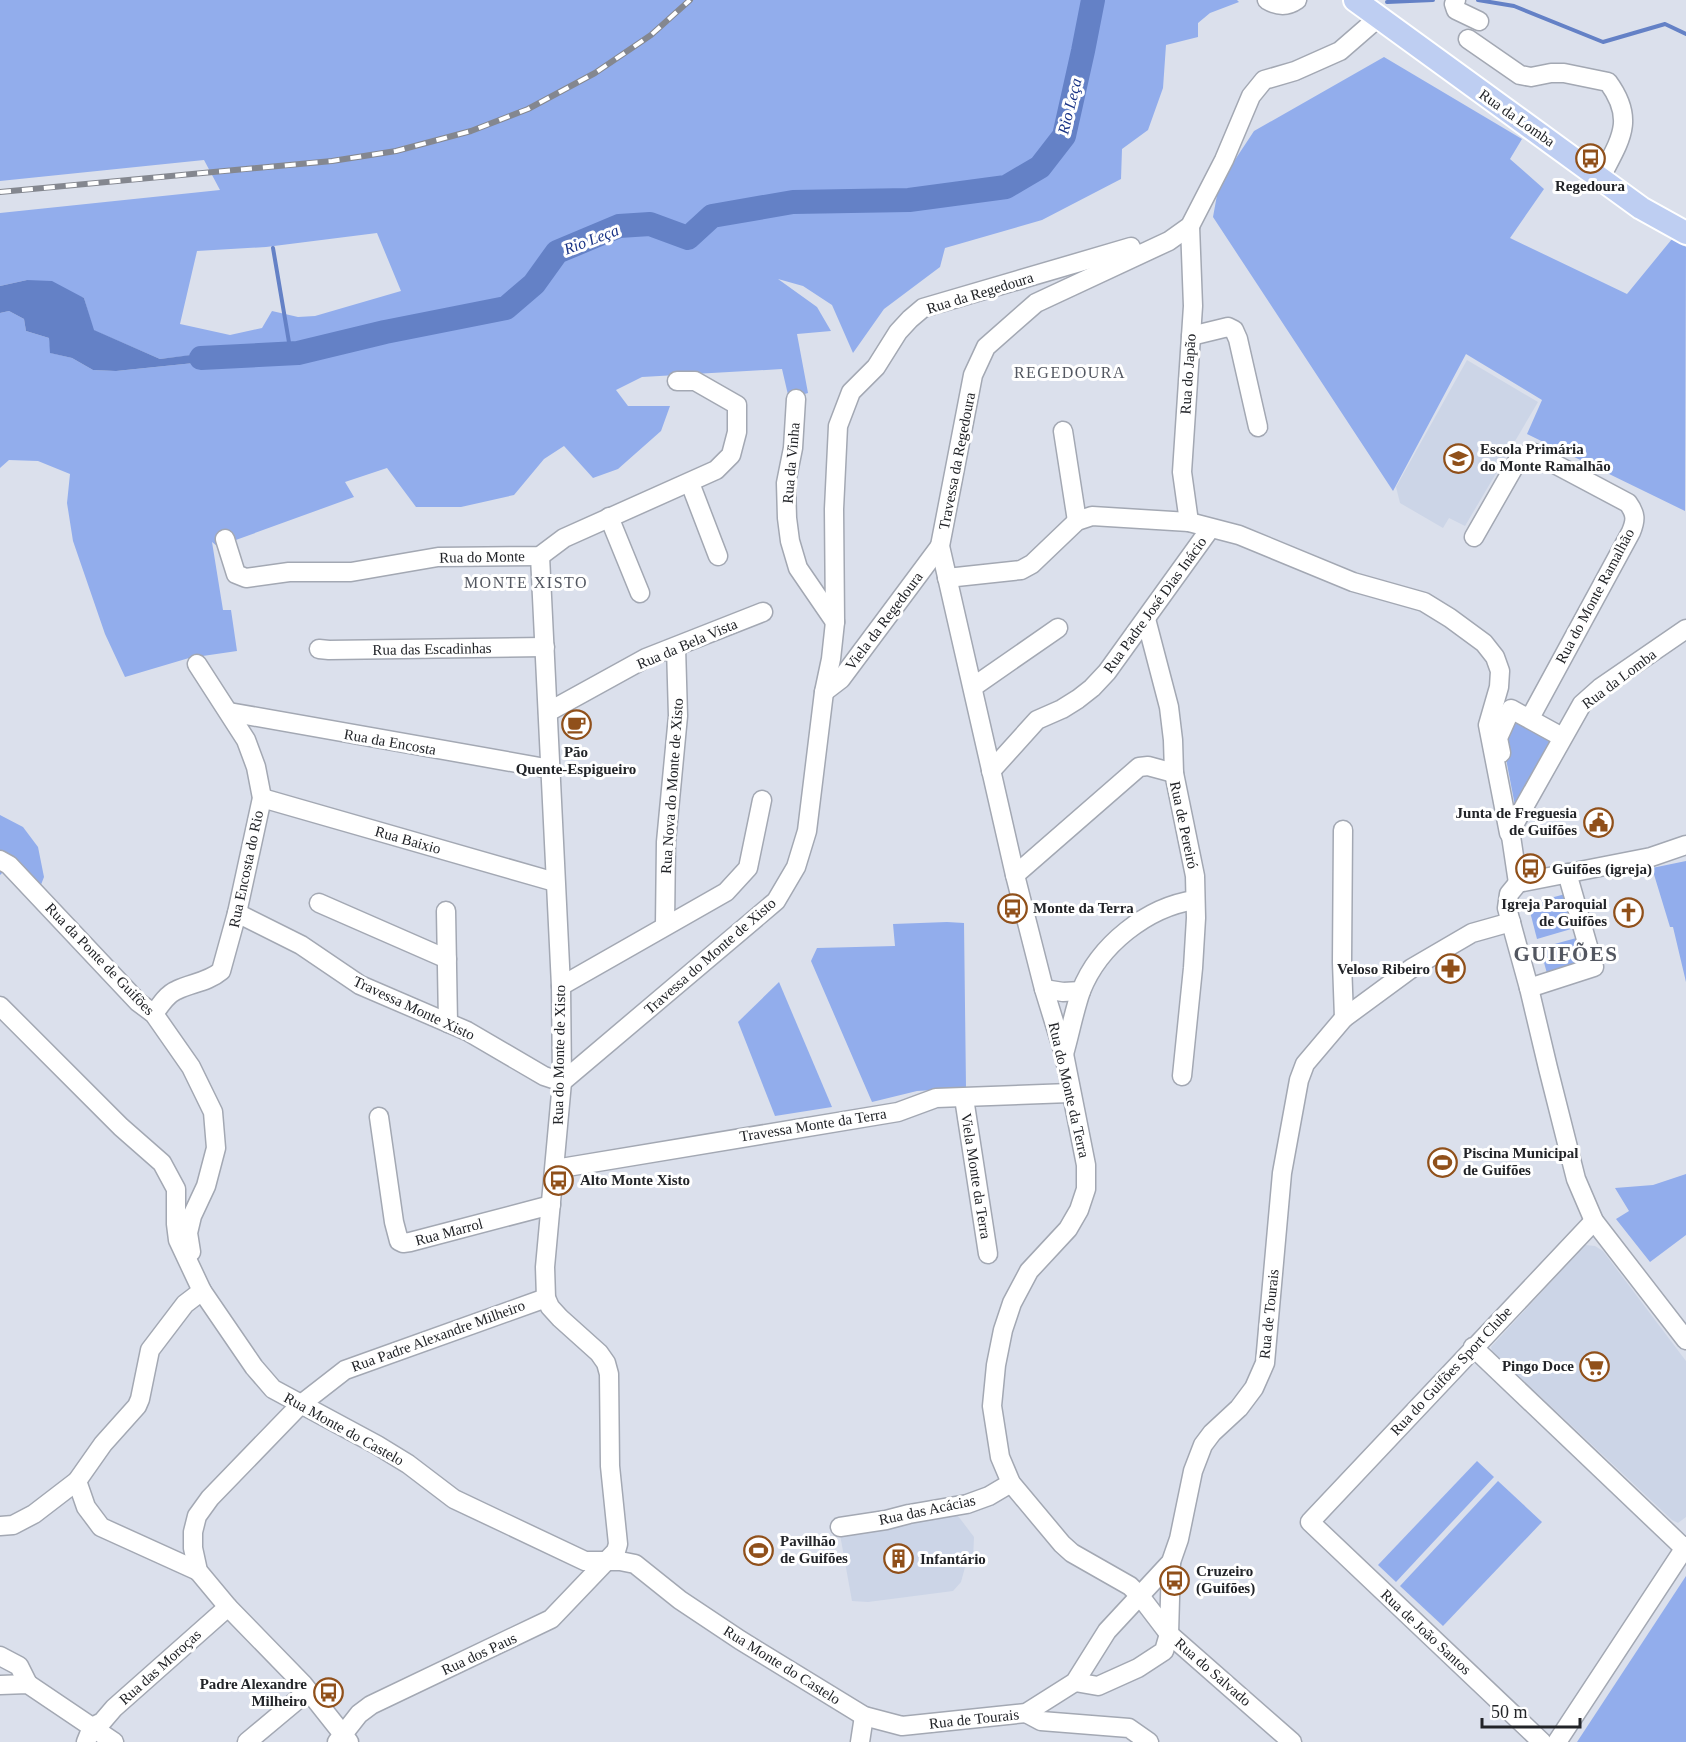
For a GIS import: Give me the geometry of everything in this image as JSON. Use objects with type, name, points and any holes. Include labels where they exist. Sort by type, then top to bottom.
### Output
[{"type":"main road","name":"Rua da Lomba","points":[[1355,0],[1641,208],[1685,232]]},
{"type":"street","points":[[1267,0],[1283,6],[1297,0]]},
{"type":"street","points":[[1455,0],[1456,10],[1479,21]]},
{"type":"street","name":"Travessa da Regedoura","points":[[947,578],[940,546],[973,375],[986,347],[1036,303],[1169,241],[1190,226],[1224,160],[1251,96],[1264,80],[1295,71],[1340,51],[1377,18]]},
{"type":"street","points":[[1468,39],[1520,75],[1531,77],[1564,73],[1608,82],[1619,99],[1624,120],[1623,131],[1601,177]]},
{"type":"street","name":"Rua do Japão","points":[[1189,522],[1182,472],[1193,306],[1190,226]]},
{"type":"street","name":"Rua da Regedoura","points":[[824,692],[835,622],[834,509],[838,426],[851,392],[876,367],[909,319],[923,308],[1157,239],[1190,226]]},
{"type":"street","points":[[1191,336],[1228,327],[1234,330],[1258,427]]},
{"type":"street","name":"Rua do Monte","points":[[225,539],[236,574],[246,578],[289,572],[351,572],[438,557],[540,556],[564,538],[609,516],[716,470],[731,455],[737,432],[737,405],[695,381],[677,381]]},
{"type":"street","name":"Rua da Vinha","points":[[796,399],[794,448],[786,483],[790,541],[798,568],[835,622]]},
{"type":"street","points":[[1063,431],[1077,520]]},
{"type":"street","name":"Rua do Monte Ramalhão","points":[[1474,537],[1518,460],[1534,453],[1628,503],[1633,510],[1635,521],[1631,532],[1530,718]]},
{"type":"street","points":[[690,483],[718,556]]},
{"type":"street","points":[[609,516],[640,593]]},
{"type":"street","points":[[947,578],[1022,570],[1032,564],[1077,520],[1092,516],[1189,522],[1224,531],[1256,541],[1353,582],[1424,602],[1484,643],[1495,657],[1500,671],[1499,687],[1488,725],[1509,833],[1513,830]]},
{"type":"street","name":"Rua Padre José Dias Inácio","points":[[991,771],[1037,720],[1062,709],[1092,688],[1107,672],[1210,529]]},
{"type":"street","name":"Viela da Regedoura","points":[[824,692],[841,679],[940,546]]},
{"type":"street","name":"Rua do Monte de Xisto","points":[[540,556],[561,986],[562,1083],[545,1267],[546,1298]]},
{"type":"street","name":"Rua do Monte da Terra","points":[[947,578],[1015,875],[1044,989],[1064,1054],[1086,1165],[1086,1189],[1079,1210],[1068,1229],[1029,1270],[1018,1289],[1004,1329],[994,1376],[992,1406],[996,1442],[1011,1483],[1051,1532],[1072,1553],[1130,1586],[1140,1596]]},
{"type":"street","name":"Rua da Bela Vista","points":[[548,712],[646,658],[763,612]]},
{"type":"street","points":[[1146,620],[1169,707],[1174,773]]},
{"type":"street","points":[[973,687],[1058,628]]},
{"type":"street","name":"Rua da Lomba","points":[[1513,830],[1576,711],[1588,698],[1686,630]]},
{"type":"street","name":"Rua das Escadinhas","points":[[319,649],[545,647]]},
{"type":"street","name":"Rua Nova do Monte de Xisto","points":[[665,925],[666,842],[678,716],[676,647]]},
{"type":"street","name":"Rua Encosta do Rio","points":[[154,1014],[175,990],[214,976],[220,971],[237,912],[262,798],[256,767],[246,740],[197,664]]},
{"type":"street","name":"Travessa do Monte de Xisto","points":[[562,1083],[776,901],[796,867],[807,831],[824,692]]},
{"type":"street","points":[[1518,883],[1513,830],[1498,738],[1511,709],[1562,737]]},
{"type":"street","name":"Rua da Encosta","points":[[229,712],[551,769]]},
{"type":"street","name":"Rua de Pereiró","points":[[1015,875],[1139,766],[1174,773],[1195,876],[1193,968],[1182,1076]]},
{"type":"street","name":"Rua Baixio","points":[[262,798],[555,882]]},
{"type":"street","points":[[561,986],[726,892],[748,868],[762,800]]},
{"type":"street","points":[[1343,830],[1344,1018]]},
{"type":"street","points":[[1686,845],[1651,857],[1518,883],[1513,887],[1508,901],[1511,922],[1530,988],[1576,1179],[1594,1221],[1686,1340]]},
{"type":"street","name":"Rua da Ponte de Guifões","points":[[0,860],[9,865],[138,1002],[154,1014],[191,1067],[213,1112],[216,1148],[206,1186],[192,1216],[188,1233],[193,1272]]},
{"type":"street","points":[[1530,988],[1594,967],[1567,873]]},
{"type":"street","points":[[1064,1054],[1081,991],[1103,957],[1134,926],[1156,911],[1195,900]]},
{"type":"street","points":[[319,903],[447,959]]},
{"type":"street","points":[[446,911],[448,1023]]},
{"type":"street","name":"Travessa Monte Xisto","points":[[237,912],[301,945],[360,985],[467,1031],[544,1076],[562,1083]]},
{"type":"street","name":"Rua de Tourais","points":[[864,1716],[902,1726],[1026,1713],[1075,1682],[1107,1631],[1172,1562],[1182,1527],[1191,1479],[1203,1445],[1254,1388],[1265,1363],[1280,1194],[1299,1080],[1305,1064],[1344,1018],[1403,974],[1472,933],[1511,922]]},
{"type":"street","points":[[1044,989],[1063,992],[1081,991]]},
{"type":"street","name":"Rua Monte do Castelo","points":[[0,1006],[121,1126],[162,1163],[176,1190],[178,1240],[202,1291],[254,1367],[273,1389],[377,1445],[408,1464],[454,1499],[585,1561],[620,1561],[635,1564],[690,1607],[864,1716]]},
{"type":"street","name":"Travessa Monte da Terra","points":[[555,1169],[898,1112],[936,1098],[1070,1093]]},
{"type":"street","name":"Viela Monte da Terra","points":[[964,1098],[988,1254]]},
{"type":"street","name":"Rua Marrol","points":[[379,1117],[394,1222],[399,1241],[410,1242],[551,1205]]},
{"type":"street","name":"Rua do Guifões Sport Clube","points":[[1310,1522],[1594,1221]]},
{"type":"street","points":[[0,1526],[12,1525],[34,1514],[77,1481],[103,1444],[141,1399],[150,1350],[185,1304],[202,1291]]},
{"type":"street","points":[[546,1298],[550,1307],[560,1318],[599,1353],[606,1363],[609,1374],[610,1466],[618,1544],[616,1551],[606,1561]]},
{"type":"street","name":"Rua Padre Alexandre Milheiro","points":[[198,1571],[193,1548],[193,1532],[197,1516],[210,1498],[300,1405],[345,1370],[546,1298]]},
{"type":"street","points":[[1473,1347],[1685,1547],[1557,1742]]},
{"type":"street","points":[[77,1481],[86,1507],[101,1527],[198,1571],[228,1607],[308,1691],[343,1739]]},
{"type":"street","name":"Rua das Acácias","points":[[840,1527],[967,1504],[989,1496],[1011,1483]]},
{"type":"street","name":"Rua de João Santos","points":[[1310,1522],[1542,1742]]},
{"type":"street","name":"Rua dos Paus","points":[[343,1739],[359,1714],[371,1705],[551,1619],[606,1561]]},
{"type":"street","points":[[1075,1682],[1098,1686],[1138,1668],[1164,1651],[1169,1634],[1172,1562]]},
{"type":"street","name":"Rua do Salvado","points":[[1140,1596],[1169,1634],[1292,1742]]},
{"type":"street","name":"Rua das Moroças","points":[[89,1735],[114,1708],[228,1607]]},
{"type":"street","points":[[0,1656],[19,1666],[28,1684],[89,1735],[114,1742]]},
{"type":"street","points":[[0,1685],[28,1684]]},
{"type":"street","points":[[247,1742],[308,1691]]},
{"type":"street","points":[[1026,1713],[1041,1721],[1129,1728],[1149,1742]]},
{"type":"street","points":[[860,1742],[864,1716]]},
{"type":"shaded area","points":[[0,0],[1237,0],[1239,2],[1210,13],[1198,23],[1198,37],[1166,45],[1163,88],[1148,130],[1122,149],[1121,179],[1042,220],[945,248],[940,267],[884,309],[853,353],[832,305],[803,286],[778,279],[817,307],[831,331],[797,334],[808,393],[789,399],[782,369],[642,377],[616,390],[628,406],[670,406],[661,431],[618,469],[593,478],[564,446],[544,459],[514,495],[461,507],[416,507],[387,468],[345,482],[354,497],[233,541],[222,550],[212,542],[223,610],[231,610],[237,651],[189,658],[125,677],[105,634],[73,541],[67,503],[70,474],[38,461],[9,460],[0,468],[0,313],[9,311],[24,319],[26,331],[49,338],[51,353],[72,358],[93,370],[116,371],[233,359],[236,350],[160,359],[93,330],[84,298],[27,280],[0,286],[0,213],[220,190],[204,160],[0,181]],"holes":[[[377,233],[401,291],[315,316],[298,317],[272,311],[262,328],[230,335],[180,324],[197,251],[266,247]]]},
{"type":"shaded area","points":[[1384,57],[1522,139],[1510,159],[1544,189],[1510,238],[1627,294],[1672,239],[1686,247],[1685,511],[1527,434],[1542,400],[1466,354],[1393,491],[1213,217],[1219,184],[1254,131]]},
{"type":"shaded area","points":[[27,280],[52,281],[84,298],[94,330],[160,359],[237,349],[233,359],[116,371],[93,370],[72,358],[50,353],[49,338],[26,331],[24,319],[9,311],[0,313],[0,286]]},
{"type":"shaded area","name":"Escola Primária do Monte Ramalhão","points":[[1467,360],[1538,402],[1465,526],[1449,518],[1443,528],[1400,503],[1396,487]]},
{"type":"shaded area","points":[[1513,716],[1556,740],[1516,811],[1502,738]]},
{"type":"shaded area","points":[[0,815],[23,827],[38,847],[44,877],[37,895],[9,866],[0,875]]},
{"type":"shaded area","points":[[1686,861],[1686,982],[1673,927],[1670,927],[1652,868]]},
{"type":"shaded area","points":[[1569,893],[1578,927],[1537,939],[1528,904]]},
{"type":"shaded area","points":[[964,923],[966,1088],[917,1091],[872,1102],[811,961],[817,948],[895,946],[893,924]]},
{"type":"shaded area","points":[[1580,937],[1588,965],[1548,977],[1540,948]]},
{"type":"shaded area","points":[[779,982],[832,1107],[775,1116],[738,1022]]},
{"type":"shaded area","points":[[1686,1174],[1686,1235],[1650,1262],[1616,1219],[1629,1211],[1615,1188],[1653,1185]]},
{"type":"shaded area","points":[[1585,1245],[1595,1246],[1603,1251],[1686,1361],[1686,1517],[1678,1523],[1672,1520],[1492,1351],[1491,1347]]},
{"type":"shaded area","points":[[1477,1461],[1494,1477],[1396,1582],[1378,1565]]},
{"type":"shaded area","points":[[1498,1481],[1542,1522],[1443,1626],[1400,1586]]},
{"type":"shaded area","name":"Infantário","points":[[955,1512],[974,1537],[973,1560],[967,1560],[961,1582],[953,1591],[868,1602],[852,1601],[839,1529]]},
{"type":"shaded area","points":[[1686,1576],[1686,1742],[1577,1742]]},
{"type":"waterway","name":"Rio Leça","points":[[201,358],[298,353],[385,332],[506,308],[534,284],[557,252],[619,226],[650,224],[688,238],[712,216],[793,202],[909,200],[1006,187],[1040,167],[1064,136],[1093,0]]},
{"type":"waterway","points":[[1387,2],[1433,0]]},
{"type":"waterway","points":[[1478,0],[1514,6],[1603,42],[1665,24],[1686,34]]},
{"type":"waterway","points":[[273,248],[291,354]]},
{"type":"railway","points":[[0,192],[332,161],[396,151],[471,131],[528,109],[595,73],[651,35],[690,0]]},
{"type":"place","name":"Regedoura","points":[[1590,159]]},
{"type":"place","name":"Escola Primária do Monte Ramalhão","points":[[1459,458]]},
{"type":"place","name":"Pão Quente-Espigueiro","points":[[576,725]]},
{"type":"place","name":"Junta de Freguesia de Guifões","points":[[1598,822]]},
{"type":"place","name":"Guifões (igreja)","points":[[1531,869]]},
{"type":"place","name":"Monte da Terra","points":[[1012,908]]},
{"type":"place","name":"Igreja Paroquial de Guifões","points":[[1628,913]]},
{"type":"place","name":"Veloso Ribeiro","points":[[1451,969]]},
{"type":"place","name":"Piscina Municipal de Guifões","points":[[1442,1162]]},
{"type":"place","name":"Alto Monte Xisto","points":[[559,1180]]},
{"type":"place","name":"Pingo Doce","points":[[1595,1366]]},
{"type":"place","name":"Pavilhão de Guifões","points":[[759,1550]]},
{"type":"place","name":"Infantário","points":[[899,1559]]},
{"type":"place","name":"Cruzeiro (Guifões)","points":[[1175,1580]]},
{"type":"place","name":"Padre Alexandre Milheiro","points":[[328,1693]]},
{"type":"district","name":"REGEDOURA","points":[[1070,372]]},
{"type":"district","name":"MONTE XISTO","points":[[526,582]]},
{"type":"district","name":"GUIFÕES","points":[[1566,954]]}]
